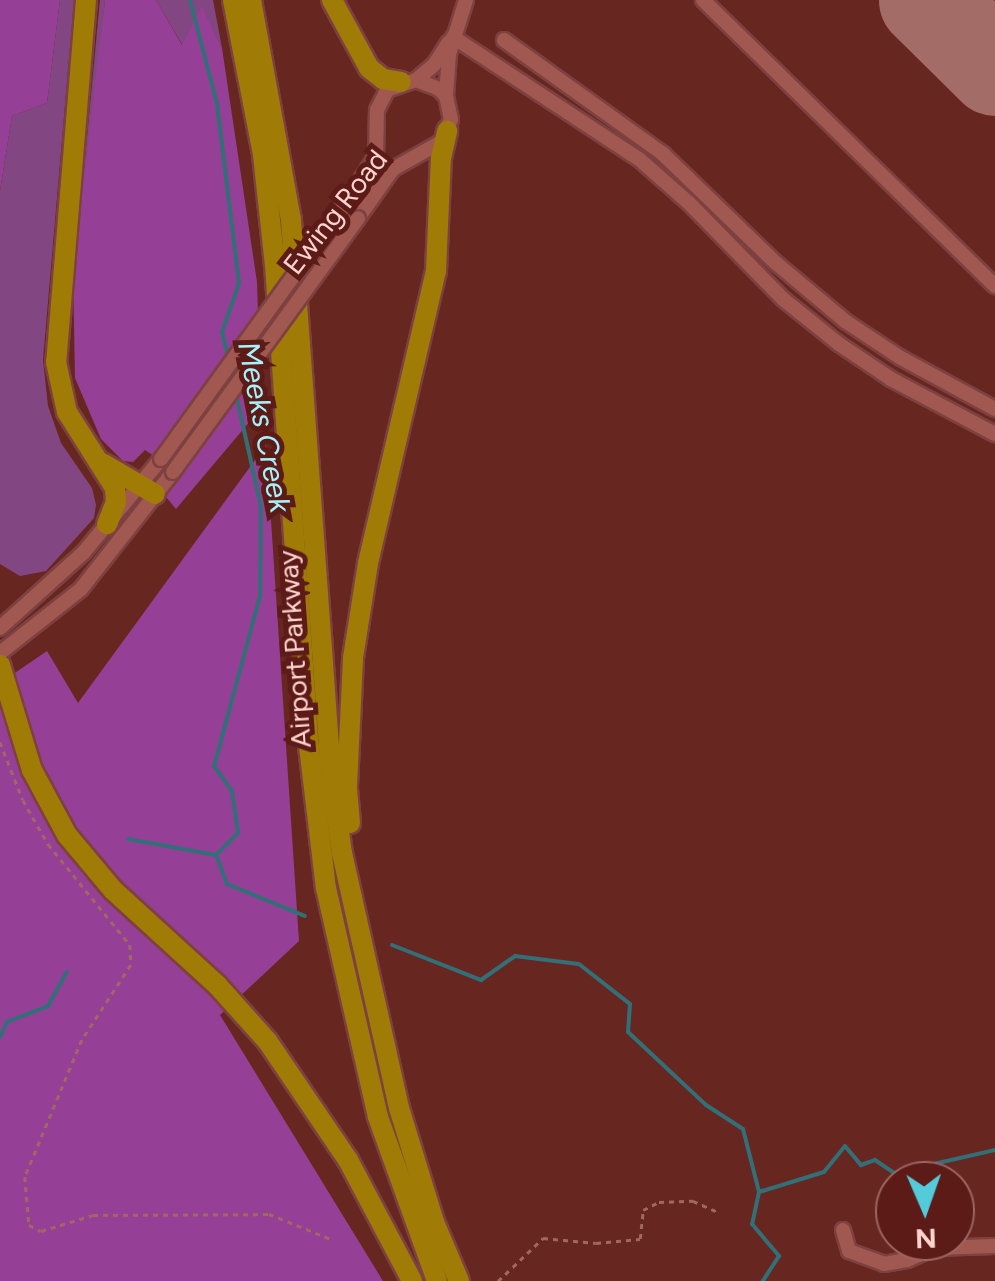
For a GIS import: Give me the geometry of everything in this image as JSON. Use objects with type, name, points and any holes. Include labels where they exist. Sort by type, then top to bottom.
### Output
[{"type":"highway","points":[[86,0],[56,362],[67,412],[84,443],[104,464],[148,489]]},
{"type":"highway","name":"Airport Parkway","points":[[233,0],[263,155],[275,266],[308,738],[326,888],[378,1117],[437,1281]]},
{"type":"highway","name":"Airport Parkway","points":[[251,0],[291,220],[331,774],[361,945],[415,1166],[459,1281]]},
{"type":"highway","points":[[332,0],[370,68],[383,79],[408,81]]},
{"type":"highway","points":[[361,945],[347,786],[353,658],[368,562],[436,271],[441,158],[447,131]]},
{"type":"highway","points":[[104,464],[116,496],[107,524]]},
{"type":"highway","points":[[0,665],[4,691],[32,770],[67,835],[113,890],[218,986],[268,1042],[348,1160],[412,1281]]},
{"type":"street","points":[[447,131],[451,119],[446,96],[453,37],[466,0]]},
{"type":"street","points":[[703,0],[995,286]]},
{"type":"street","name":"Ewing Road","points":[[0,652],[81,589],[148,489],[160,459],[343,208],[376,156],[380,98],[434,65],[453,37]]},
{"type":"street","points":[[453,37],[639,159],[783,300],[838,344],[891,379],[995,434]]},
{"type":"street","points":[[504,40],[664,154],[784,271],[835,313],[900,358],[995,409]]},
{"type":"street","points":[[408,81],[429,83],[446,96]]},
{"type":"street","name":"Ewing Road","points":[[0,628],[58,580],[107,524],[173,472],[393,168],[435,148],[447,131]]},
{"type":"street","points":[[843,1230],[849,1251],[884,1264],[934,1248],[995,1246]]},
{"type":"path","points":[[0,742],[22,800],[48,844],[130,944],[131,965],[82,1040],[25,1177],[29,1225],[41,1230],[64,1227],[93,1215],[269,1214],[331,1239]]},
{"type":"path","points":[[498,1281],[543,1238],[596,1243],[640,1239],[643,1210],[658,1202],[693,1201],[718,1212]]},
{"type":"shaded area","points":[[0,0],[60,0],[47,103],[12,116],[0,191]]},
{"type":"shaded area","points":[[60,0],[74,0],[43,360],[48,406],[61,443],[92,488],[96,505],[94,518],[46,571],[20,576],[0,564],[0,191],[12,116],[47,103]]},
{"type":"shaded area","points":[[100,0],[105,0],[77,243]]},
{"type":"shaded area","points":[[105,0],[156,0],[182,45],[202,6],[222,48],[257,282],[261,408],[176,509],[166,497],[179,473],[145,450],[133,462],[123,461],[101,439],[75,378],[73,272]]},
{"type":"shaded area","points":[[156,0],[213,0],[222,48],[202,7],[183,46]]},
{"type":"shaded area","points":[[266,445],[299,941],[220,1015],[383,1281],[0,1281],[0,683],[47,651],[78,703]]},
{"type":"waterway","name":"Meeks Creek","points":[[190,0],[217,104],[239,283],[222,332],[229,360]]},
{"type":"waterway","name":"Meeks Creek","points":[[236,394],[261,507],[260,596],[214,766],[232,791],[238,833],[216,855],[227,884],[305,916]]},
{"type":"waterway","points":[[128,839],[216,855]]},
{"type":"waterway","name":"Meeks Creek","points":[[392,945],[481,980],[515,956],[579,964],[630,1004],[628,1032],[706,1105],[743,1129],[759,1192],[752,1224],[779,1256],[763,1281]]},
{"type":"waterway","points":[[0,1037],[7,1022],[48,1006],[67,972]]},
{"type":"waterway","points":[[759,1192],[824,1172],[845,1146],[861,1165],[875,1160],[894,1173],[995,1150]]},
{"type":"runway","points":[[926,0],[995,68]]}]
